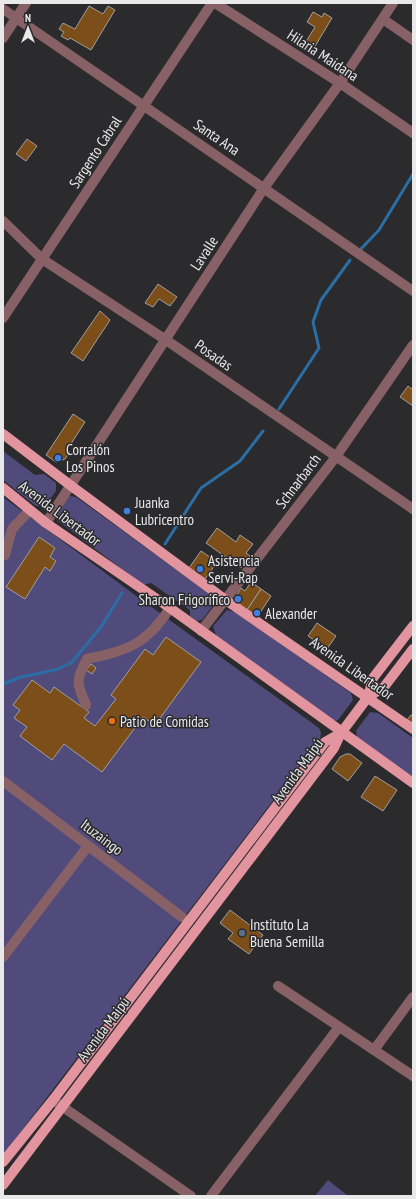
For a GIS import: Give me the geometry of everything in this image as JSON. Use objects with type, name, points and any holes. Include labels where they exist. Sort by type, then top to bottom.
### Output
[{"type":"main road","name":"Avenida Libertador","points":[[3,434],[70,486],[227,601],[413,729]]},
{"type":"main road","name":"Avenida Libertador","points":[[3,488],[46,523],[170,608],[341,733],[413,783]]},
{"type":"main road","points":[[368,697],[373,678],[413,626]]},
{"type":"main road","points":[[341,733],[368,697],[384,687],[413,649]]},
{"type":"main road","name":"Avenida Maipú","points":[[3,1162],[325,742],[341,733]]},
{"type":"main road","name":"Avenida Maipú","points":[[3,1185],[334,748],[341,733]]},
{"type":"street","points":[[3,38],[26,3]]},
{"type":"street","name":"Sargento Cabral","points":[[3,318],[212,3]]},
{"type":"street","name":"Hilaria Maidana","points":[[215,3],[340,83],[413,133]]},
{"type":"street","name":"Lavalle","points":[[46,523],[264,188],[340,83],[393,3]]},
{"type":"street","name":"Santa Ana","points":[[3,9],[413,291]]},
{"type":"street","points":[[383,19],[413,40]]},
{"type":"street","name":"Posadas","points":[[3,221],[42,259],[166,340],[335,458],[413,509]]},
{"type":"street","name":"Schnarbarch","points":[[201,631],[227,601],[335,458],[413,345]]},
{"type":"street","points":[[5,555],[12,529],[30,510]]},
{"type":"street","points":[[86,705],[77,684],[80,672],[87,659],[132,646],[148,636],[159,624],[170,608]]},
{"type":"street","name":"Ituzaingo","points":[[3,781],[182,917]]},
{"type":"street","points":[[3,957],[88,846]]},
{"type":"street","points":[[278,986],[413,1076]]},
{"type":"street","points":[[374,1050],[413,997]]},
{"type":"street","points":[[211,1196],[339,1027]]},
{"type":"street","points":[[52,1100],[191,1196]]},
{"type":"shaded area","points":[[3,451],[35,475],[44,474],[56,483],[56,491],[45,506],[36,506],[3,480]]},
{"type":"shaded area","points":[[69,496],[76,497],[214,597],[215,603],[202,620],[197,621],[190,616],[190,610],[151,583],[143,585],[57,520],[56,516]]},
{"type":"shaded area","points":[[3,497],[139,598],[319,728],[321,733],[320,739],[3,1155]]},
{"type":"shaded area","points":[[227,610],[235,612],[351,693],[353,700],[338,720],[334,721],[216,635],[213,626]]},
{"type":"shaded area","points":[[370,712],[378,713],[413,738],[413,777],[357,738],[356,731]]},
{"type":"shaded area","points":[[328,1180],[348,1196],[315,1196]]},
{"type":"building","points":[[89,6],[103,14],[108,6],[115,10],[91,50],[70,38],[68,40],[61,36],[64,32],[59,29],[63,23],[75,29]]},
{"type":"building","points":[[313,12],[322,17],[324,13],[332,18],[311,53],[302,48],[315,27],[307,22]]},
{"type":"building","points":[[27,139],[37,146],[26,161],[16,154]]},
{"type":"building","points":[[158,284],[177,297],[170,306],[159,299],[153,307],[145,303]]},
{"type":"building","points":[[100,311],[110,320],[83,361],[71,353]]},
{"type":"building","points":[[408,386],[413,390],[413,406],[400,397]]},
{"type":"building","points":[[73,414],[85,422],[67,450],[70,452],[65,459],[56,462],[46,455]]},
{"type":"building","points":[[217,528],[236,542],[240,535],[253,544],[246,553],[250,556],[241,568],[206,543]]},
{"type":"building","points":[[39,537],[55,548],[50,557],[56,561],[50,571],[45,567],[25,599],[6,587]]},
{"type":"building","points":[[201,551],[217,562],[205,579],[189,568]]},
{"type":"building","points":[[251,582],[261,589],[247,610],[236,603],[236,596],[241,588],[245,591]]},
{"type":"building","points":[[261,589],[271,596],[258,616],[247,610]]},
{"type":"building","points":[[317,623],[336,636],[327,649],[308,636]]},
{"type":"building","points":[[166,637],[201,662],[155,725],[143,717],[102,772],[64,744],[52,760],[20,736],[27,727],[14,718],[20,710],[13,705],[32,680],[50,693],[54,687],[89,712],[84,718],[95,726],[116,699],[111,695],[145,649],[153,655]]},
{"type":"building","points":[[91,664],[96,668],[92,674],[86,670]]},
{"type":"building","points":[[411,715],[413,716],[413,723],[407,720]]},
{"type":"building","points":[[350,754],[362,763],[348,781],[332,769],[340,757]]},
{"type":"building","points":[[375,776],[397,790],[383,811],[361,797]]},
{"type":"building","points":[[230,910],[263,935],[249,954],[228,939],[233,933],[220,923]]},
{"type":"waterway","points":[[360,250],[379,230],[413,174]]},
{"type":"waterway","points":[[279,409],[319,348],[313,322],[321,300],[350,260]]},
{"type":"waterway","points":[[165,544],[201,488],[240,461],[263,431]]},
{"type":"waterway","points":[[3,684],[21,677],[55,670],[71,663],[101,627],[122,593]]},
{"type":"place","name":"Corralón Los Pinos","points":[[58,458]]},
{"type":"place","name":"Juanka Lubricentro","points":[[127,511]]},
{"type":"place","name":"Asistencia Servi-Rap","points":[[200,569]]},
{"type":"place","name":"Sharon Frigorífico","points":[[238,599]]},
{"type":"place","name":"Alexander","points":[[257,613]]},
{"type":"place","name":"Patio de Comidas","points":[[112,721]]},
{"type":"place","name":"Instituto La Buena Semilla","points":[[242,933]]}]
